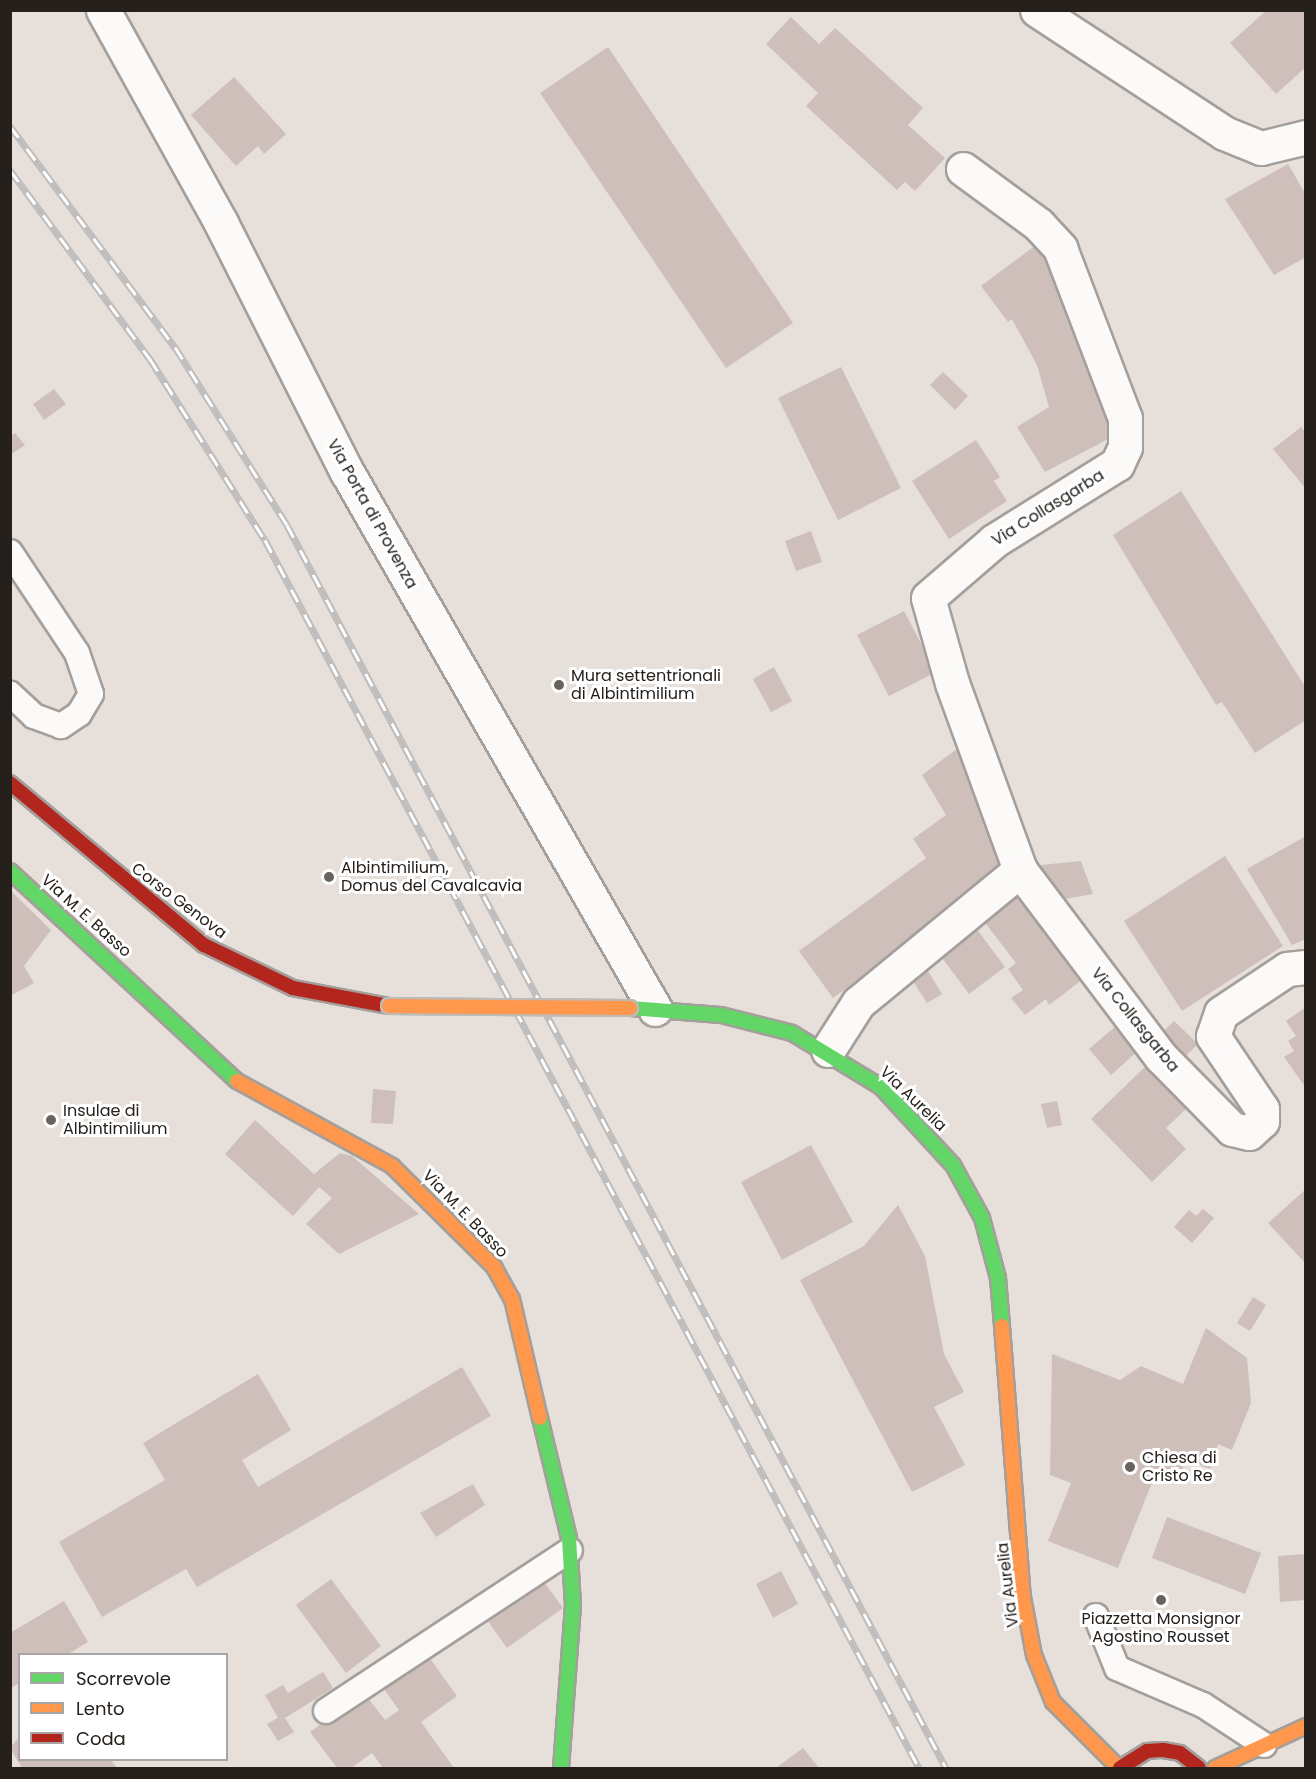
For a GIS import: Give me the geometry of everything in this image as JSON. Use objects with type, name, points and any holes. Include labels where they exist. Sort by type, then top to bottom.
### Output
[{"type":"main road","name":"Corso Genova","points":[[10,783],[204,945],[293,988],[389,1006]]},
{"type":"main road","name":"Via M. E. Basso","points":[[10,871],[246,1090],[392,1166],[494,1267],[512,1299],[524,1341],[570,1550],[573,1629],[561,1768]]},
{"type":"main road","name":"Via Aurelia","points":[[389,1006],[642,1009],[758,1021],[828,1050],[921,1125],[953,1165],[981,1218],[998,1278],[1023,1598],[1034,1655],[1053,1702],[1120,1768]]},
{"type":"main road","points":[[1215,1768],[1305,1727]]},
{"type":"main road","points":[[1256,1768],[1305,1727]]},
{"type":"main road","points":[[1120,1768],[1147,1751],[1163,1750],[1180,1753],[1199,1768]]},
{"type":"street","name":"Via Porta di Provenza","points":[[103,10],[221,223],[346,472],[642,1009]]},
{"type":"street","points":[[1037,10],[1224,133],[1261,148],[1305,137]]},
{"type":"street","name":"Via Collasgarba","points":[[963,169],[1038,224],[1060,248],[1125,418],[1125,447],[1117,464],[994,541],[928,598],[952,683],[1020,870],[1161,1057],[1237,1132],[1254,1130],[1263,1116],[1213,1036],[1221,1013],[1287,969],[1305,967]]},
{"type":"street","points":[[828,1050],[858,1003],[1020,870]]},
{"type":"lane","points":[[10,552],[77,653],[91,694],[79,714],[61,726],[34,716],[10,694]]},
{"type":"lane","points":[[326,1711],[570,1550]]},
{"type":"lane","points":[[1096,1616],[1117,1668],[1203,1705],[1264,1744]]},
{"type":"building","points":[[1267,10],[1306,10],[1306,67],[1276,94],[1230,43]]},
{"type":"building","points":[[791,17],[819,44],[835,28],[923,108],[908,125],[945,158],[915,191],[905,182],[897,190],[806,106],[818,93],[766,44]]},
{"type":"building","points":[[608,47],[793,323],[726,368],[540,93]]},
{"type":"building","points":[[234,77],[286,134],[264,154],[258,146],[236,166],[191,115]]},
{"type":"building","points":[[1288,164],[1306,195],[1306,257],[1274,275],[1225,199]]},
{"type":"building","points":[[1036,245],[1048,259],[1110,408],[1112,437],[1045,472],[1017,427],[1049,407],[1037,365],[1012,319],[1008,322],[981,286]]},
{"type":"building","points":[[841,367],[901,488],[838,520],[778,398]]},
{"type":"building","points":[[943,372],[968,396],[955,410],[930,385]]},
{"type":"building","points":[[54,389],[66,404],[44,420],[33,404]]},
{"type":"building","points":[[1301,427],[1306,433],[1306,489],[1273,449]]},
{"type":"building","points":[[15,433],[25,445],[10,455],[10,437]]},
{"type":"building","points":[[976,440],[1000,477],[994,481],[1007,501],[949,539],[912,481]]},
{"type":"building","points":[[1181,491],[1306,688],[1306,720],[1255,753],[1222,702],[1216,705],[1113,535]]},
{"type":"building","points":[[811,531],[822,562],[796,571],[785,541]]},
{"type":"building","points":[[904,611],[936,672],[889,696],[857,635]]},
{"type":"building","points":[[774,667],[792,701],[771,712],[753,679]]},
{"type":"building","points":[[958,748],[1008,870],[833,998],[799,951],[926,858],[913,839],[946,815],[922,775]]},
{"type":"building","points":[[1306,836],[1306,939],[1292,945],[1247,869]]},
{"type":"building","points":[[1225,856],[1283,946],[1182,1011],[1124,921]]},
{"type":"building","points":[[1081,861],[1093,894],[1054,901],[1041,865]]},
{"type":"building","points":[[1010,886],[1082,980],[1049,1005],[1046,999],[1025,1015],[1011,998],[1023,990],[1008,969],[1016,963],[976,911]]},
{"type":"building","points":[[10,890],[51,930],[24,966],[34,983],[10,996]]},
{"type":"building","points":[[970,920],[1005,967],[969,994],[934,947]]},
{"type":"building","points":[[926,968],[942,994],[927,1003],[911,978]]},
{"type":"building","points":[[1306,1007],[1306,1088],[1284,1057],[1294,1051],[1288,1041],[1296,1036],[1286,1021]]},
{"type":"building","points":[[1174,1021],[1198,1044],[1179,1063],[1156,1039]]},
{"type":"building","points":[[1117,1025],[1139,1050],[1111,1075],[1089,1049]]},
{"type":"building","points":[[1150,1062],[1190,1105],[1166,1128],[1186,1149],[1152,1182],[1091,1119]]},
{"type":"building","points":[[373,1089],[396,1091],[393,1124],[371,1123]]},
{"type":"building","points":[[1057,1101],[1062,1125],[1047,1128],[1041,1104]]},
{"type":"building","points":[[255,1120],[314,1174],[340,1153],[352,1156],[419,1214],[339,1254],[306,1224],[332,1198],[319,1187],[293,1216],[225,1154]]},
{"type":"building","points":[[811,1145],[853,1222],[782,1260],[741,1182]]},
{"type":"building","points":[[1306,1189],[1306,1264],[1268,1223]]},
{"type":"building","points":[[898,1205],[925,1256],[944,1354],[964,1392],[934,1407],[965,1465],[912,1492],[800,1280],[864,1246]]},
{"type":"building","points":[[1203,1209],[1214,1218],[1192,1243],[1174,1227],[1189,1210],[1196,1216]]},
{"type":"building","points":[[1253,1297],[1266,1305],[1250,1331],[1237,1323]]},
{"type":"building","name":"Chiesa di Cristo Re","points":[[1206,1328],[1247,1358],[1251,1403],[1232,1450],[1218,1444],[1210,1469],[1186,1459],[1177,1484],[1155,1475],[1118,1568],[1048,1541],[1071,1483],[1050,1475],[1052,1354],[1120,1380],[1141,1366],[1183,1384]]},
{"type":"building","points":[[462,1367],[491,1416],[197,1587],[186,1569],[102,1617],[59,1542],[165,1480],[143,1443],[258,1374],[291,1430],[242,1460],[258,1487]]},
{"type":"building","points":[[473,1484],[485,1505],[436,1537],[420,1513]]},
{"type":"building","points":[[1167,1517],[1261,1553],[1245,1594],[1152,1558]]},
{"type":"building","points":[[1306,1554],[1306,1600],[1280,1602],[1278,1556]]},
{"type":"building","points":[[781,1571],[798,1604],[773,1618],[756,1584]]},
{"type":"building","points":[[541,1578],[563,1608],[507,1648],[485,1617]]},
{"type":"building","points":[[331,1579],[381,1646],[346,1673],[296,1605]]},
{"type":"building","points":[[64,1601],[88,1642],[70,1653],[18,1653],[18,1684],[10,1688],[10,1633]]},
{"type":"building","points":[[426,1653],[457,1696],[421,1722],[454,1768],[383,1768],[372,1753],[351,1768],[337,1768],[310,1732],[364,1693],[385,1720],[399,1710],[381,1685]]},
{"type":"building","points":[[323,1672],[333,1688],[285,1718],[294,1732],[278,1741],[267,1724],[278,1718],[265,1695],[283,1685],[288,1693]]},
{"type":"building","points":[[18,1738],[18,1761],[112,1761],[117,1768],[22,1768],[10,1748]]},
{"type":"building","points":[[803,1748],[819,1768],[776,1768]]},
{"type":"railway","points":[[10,126],[175,347],[287,525],[946,1768]]},
{"type":"railway","points":[[10,170],[150,359],[265,540],[919,1768]]},
{"type":"traffic: fast","points":[[10,871],[237,1081]]},
{"type":"traffic: fast","points":[[630,1008],[721,1015],[792,1033],[881,1087],[953,1165],[982,1218],[998,1278],[1002,1326]]},
{"type":"traffic: fast","points":[[540,1418],[569,1538],[573,1605],[561,1768]]},
{"type":"traffic: slow","points":[[389,1006],[630,1008]]},
{"type":"traffic: slow","points":[[237,1081],[392,1166],[494,1267],[512,1299],[540,1418]]},
{"type":"traffic: slow","points":[[1002,1326],[1023,1597],[1034,1655],[1053,1702],[1119,1768]]},
{"type":"traffic: slow","points":[[1215,1768],[1306,1726]]},
{"type":"traffic: jam","points":[[10,783],[204,945],[293,988],[389,1006]]},
{"type":"traffic: jam","points":[[1120,1768],[1147,1751],[1163,1750],[1180,1753],[1199,1768]]},
{"type":"place","name":"Mura settentrionali di Albintimilium","points":[[559,685]]},
{"type":"place","name":"Albintimilium, Domus del Cavalcavia","points":[[329,877]]},
{"type":"place","name":"Insulae di Albintimilium","points":[[51,1120]]},
{"type":"place","name":"Chiesa di Cristo Re","points":[[1130,1467]]},
{"type":"place","name":"Piazzetta Monsignor Agostino Rousset","points":[[1161,1600]]}]
